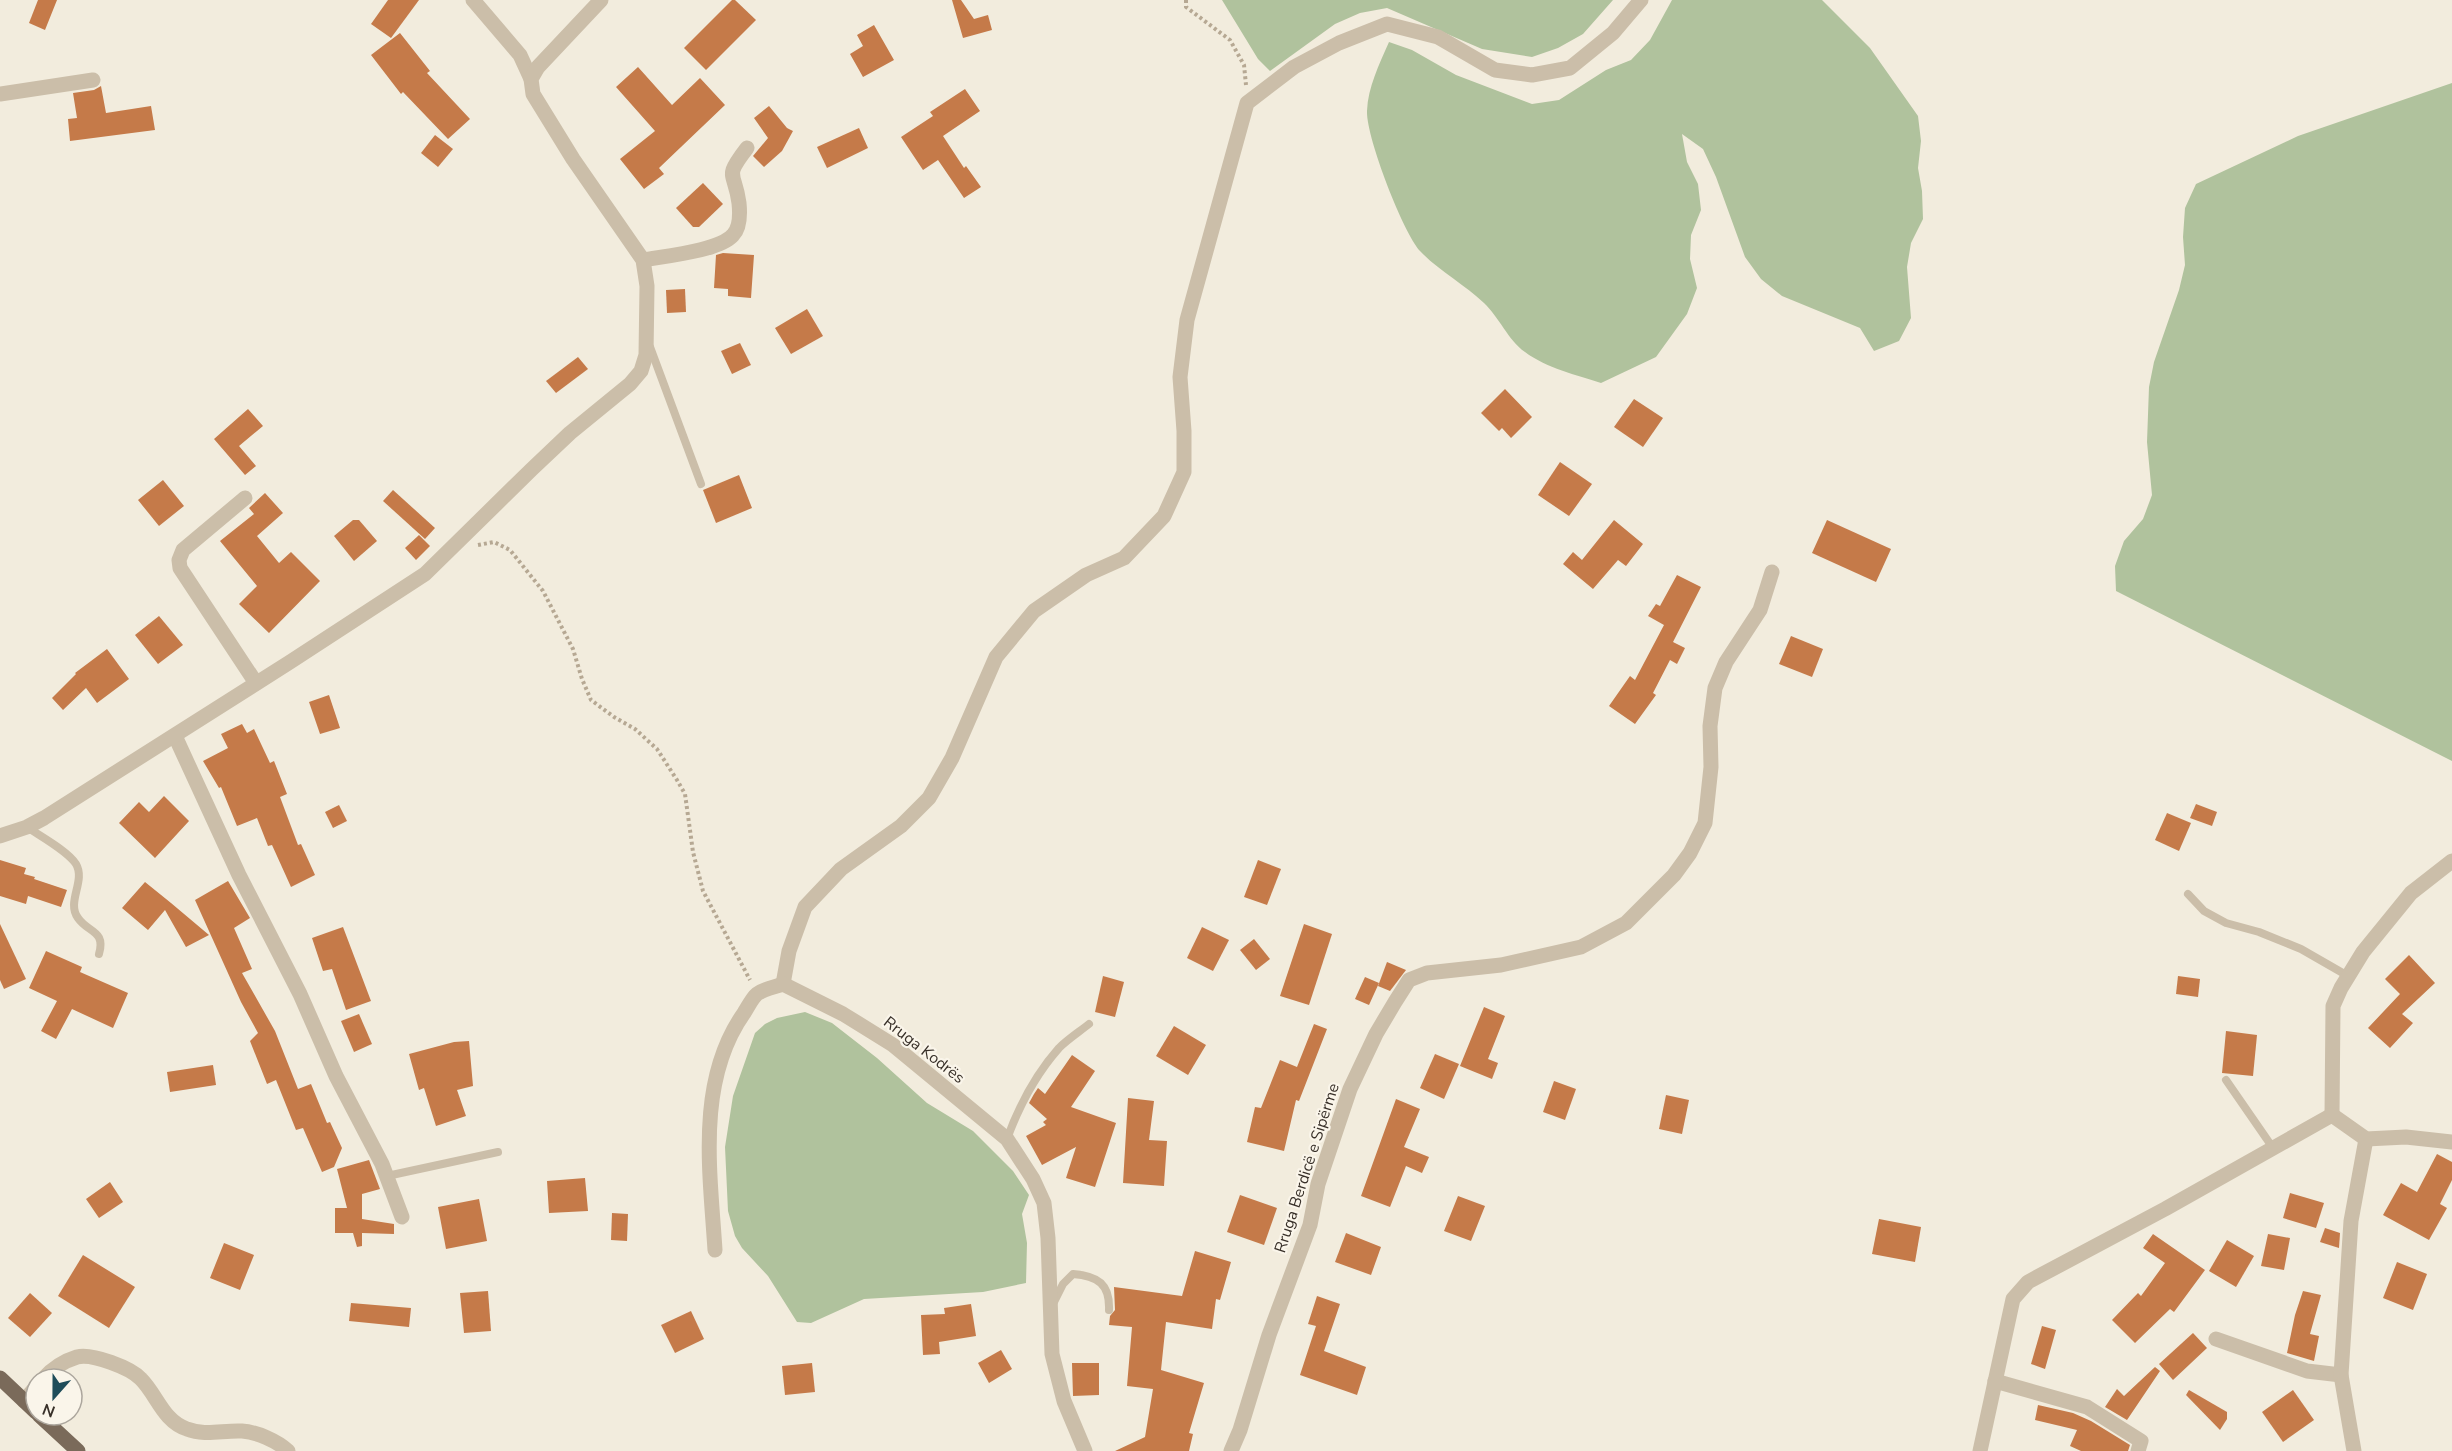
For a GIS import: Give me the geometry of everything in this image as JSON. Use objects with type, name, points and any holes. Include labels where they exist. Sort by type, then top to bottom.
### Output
[{"type":"main road","points":[[0,1378],[24,1401]]},
{"type":"main road","points":[[52,1427],[78,1451]]},
{"type":"street","points":[[0,836],[27,827],[175,736],[424,574],[570,433],[630,384],[641,371],[646,337],[647,286],[643,260],[573,159],[533,94],[531,79],[520,55],[473,0]]},
{"type":"street","points":[[531,79],[552,51],[601,0]]},
{"type":"street","points":[[715,1250],[710,1134],[715,1074],[735,1026],[757,994],[783,984],[789,951],[805,907],[840,869],[901,826],[929,798],[952,758],[996,657],[1034,611],[1086,575],[1124,558],[1164,516],[1184,472],[1184,431],[1179,376],[1187,320],[1247,103],[1294,67],[1339,43],[1387,24],[1438,37],[1495,70],[1532,75],[1570,68],[1613,33],[1641,0]]},
{"type":"street","points":[[0,94],[93,80]]},
{"type":"street","points":[[643,260],[715,245],[733,235],[738,225],[739,203],[731,176],[736,162],[747,148]]},
{"type":"street","points":[[245,498],[183,550],[179,560],[180,568],[256,683]]},
{"type":"street","name":"Rruga Berdicë e Sipërme","points":[[1231,1451],[1240,1430],[1269,1335],[1310,1226],[1318,1184],[1350,1089],[1376,1034],[1395,1002],[1409,980],[1427,973],[1501,965],[1581,947],[1626,923],[1674,875],[1690,853],[1705,822],[1711,767],[1710,726],[1715,688],[1726,662],[1760,610],[1772,572]]},
{"type":"street","points":[[175,736],[239,875],[300,994],[336,1076],[387,1176],[402,1217]]},
{"type":"street","points":[[2332,1116],[2333,1006],[2348,976],[2364,952],[2411,893],[2452,861]]},
{"type":"street","name":"Rruga Kodrës","points":[[783,984],[843,1014],[893,1045],[1007,1139],[1033,1179],[1044,1203],[1052,1354],[1064,1401],[1085,1451]]},
{"type":"street","points":[[2332,1116],[2366,1139],[2406,1137],[2452,1142]]},
{"type":"street","points":[[1980,1451],[2013,1299],[2028,1282],[2332,1116]]},
{"type":"street","points":[[2354,1451],[2341,1374],[2351,1221],[2366,1139]]},
{"type":"street","points":[[2216,1339],[2307,1371],[2341,1374]]},
{"type":"street","points":[[55,1367],[79,1356],[114,1363],[139,1376],[171,1421],[185,1429],[203,1433],[244,1431],[281,1445],[288,1451]]},
{"type":"street","points":[[1995,1381],[2086,1407],[2141,1441],[2138,1451]]},
{"type":"lane","points":[[646,337],[701,484]]},
{"type":"lane","points":[[27,827],[69,856],[77,865],[79,876],[74,909],[78,919],[99,936],[102,945],[99,954]]},
{"type":"lane","points":[[2187,894],[2204,911],[2226,923],[2259,932],[2301,949],[2348,976]]},
{"type":"lane","points":[[1007,1139],[1017,1112],[1035,1081],[1060,1047],[1089,1024]]},
{"type":"lane","points":[[2226,1080],[2273,1148]]},
{"type":"lane","points":[[387,1176],[498,1152]]},
{"type":"lane","points":[[1050,1310],[1063,1284],[1073,1274],[1088,1276],[1103,1284],[1110,1296],[1109,1310]]},
{"type":"path","points":[[1186,0],[1186,7],[1230,40],[1244,65],[1247,103]]},
{"type":"path","points":[[472,549],[494,542],[510,550],[543,591],[573,649],[591,700],[642,735],[657,749],[677,780],[685,794],[693,852],[703,891],[757,994]]},
{"type":"green space","points":[[1222,0],[1613,0],[1583,34],[1558,48],[1532,57],[1482,49],[1387,8],[1360,13],[1335,24],[1270,71],[1258,59]]},
{"type":"green space","points":[[1672,0],[1822,0],[1870,48],[1918,116],[1921,141],[1918,168],[1923,219],[1911,243],[1907,267],[1911,318],[1899,341],[1874,351],[1860,328],[1782,296],[1761,279],[1745,257],[1716,177],[1703,149],[1682,134],[1687,162],[1698,184],[1701,210],[1691,235],[1690,259],[1697,288],[1687,314],[1656,357],[1601,383],[1552,367],[1525,352],[1484,303],[1427,258],[1413,241],[1395,205],[1368,124],[1369,93],[1389,42],[1412,50],[1456,75],[1532,104],[1559,100],[1606,70],[1631,60],[1650,40]]},
{"type":"green space","points":[[2452,83],[2452,761],[2116,591],[2115,566],[2124,541],[2143,519],[2152,495],[2147,442],[2149,387],[2154,362],[2179,290],[2185,265],[2183,237],[2185,208],[2196,184],[2298,136]]},
{"type":"green space","points":[[805,1012],[832,1023],[877,1058],[927,1103],[973,1131],[1013,1171],[1029,1195],[1022,1214],[1027,1243],[1026,1283],[983,1292],[864,1299],[811,1323],[797,1322],[768,1276],[742,1248],[735,1236],[728,1211],[725,1147],[733,1096],[755,1033],[765,1024],[777,1018]]},
{"type":"building","points":[[38,0],[57,0],[45,30],[29,23]]},
{"type":"building","points":[[388,0],[419,0],[391,38],[371,24]]},
{"type":"building","points":[[732,0],[735,0],[756,20],[706,70],[684,48]]},
{"type":"building","points":[[952,0],[961,0],[974,19],[988,15],[992,30],[963,38]]},
{"type":"building","points":[[874,25],[894,60],[863,77],[850,54],[863,46],[857,35]]},
{"type":"building","points":[[400,33],[430,71],[427,73],[470,119],[448,139],[403,92],[401,94],[371,55]]},
{"type":"building","points":[[638,67],[672,105],[700,78],[725,105],[659,168],[664,174],[644,189],[620,159],[655,131],[616,87]]},
{"type":"building","points":[[101,86],[106,113],[151,106],[155,130],[70,141],[68,119],[77,118],[73,93],[94,90]]},
{"type":"building","points":[[965,89],[980,111],[943,136],[964,168],[966,166],[981,187],[964,198],[938,160],[923,170],[901,137],[933,116],[930,112]]},
{"type":"building","points":[[769,106],[787,128],[793,131],[782,151],[764,167],[753,156],[768,138],[754,118]]},
{"type":"building","points":[[859,128],[868,148],[827,168],[817,147]]},
{"type":"building","points":[[435,135],[453,149],[438,167],[421,153]]},
{"type":"building","points":[[703,183],[723,204],[699,227],[693,227],[676,208]]},
{"type":"building","points":[[723,253],[754,255],[751,298],[728,296],[728,289],[714,288],[716,255]]},
{"type":"building","points":[[685,289],[686,312],[667,313],[666,290]]},
{"type":"building","points":[[807,309],[823,336],[791,354],[775,328]]},
{"type":"building","points":[[740,343],[751,365],[732,374],[721,351]]},
{"type":"building","points":[[578,357],[588,369],[556,393],[546,381]]},
{"type":"building","points":[[1505,389],[1532,417],[1511,438],[1502,428],[1499,431],[1481,413]]},
{"type":"building","points":[[1634,399],[1663,418],[1643,447],[1614,427]]},
{"type":"building","points":[[248,409],[263,426],[239,446],[256,466],[245,475],[214,439]]},
{"type":"building","points":[[1560,462],[1592,484],[1569,516],[1538,495]]},
{"type":"building","points":[[739,475],[752,508],[716,523],[703,490]]},
{"type":"building","points":[[163,480],[184,506],[159,526],[138,500]]},
{"type":"building","points":[[393,490],[435,528],[425,539],[383,501]]},
{"type":"building","points":[[265,493],[283,513],[257,536],[279,563],[291,552],[320,581],[269,633],[239,604],[257,586],[220,541],[254,514],[249,508]]},
{"type":"building","points":[[353,520],[359,520],[377,541],[354,561],[334,536]]},
{"type":"building","points":[[1614,520],[1643,544],[1626,566],[1618,560],[1593,589],[1563,564],[1573,552],[1582,560]]},
{"type":"building","points":[[1827,520],[1891,549],[1876,582],[1812,553]]},
{"type":"building","points":[[419,535],[430,546],[416,560],[405,548]]},
{"type":"building","points":[[1677,575],[1701,587],[1673,642],[1685,648],[1677,664],[1670,660],[1653,693],[1656,695],[1635,724],[1609,706],[1630,676],[1635,680],[1664,625],[1648,616],[1656,604],[1660,606]]},
{"type":"building","points":[[159,616],[183,645],[158,664],[135,635]]},
{"type":"building","points":[[1791,636],[1823,649],[1812,677],[1779,664]]},
{"type":"building","points":[[107,649],[129,679],[97,703],[86,688],[63,710],[52,698],[75,673]]},
{"type":"building","points":[[329,695],[340,728],[320,734],[309,702]]},
{"type":"building","points":[[242,724],[247,733],[254,729],[270,763],[274,761],[287,794],[280,797],[298,845],[301,844],[315,875],[291,887],[272,845],[268,846],[257,818],[237,826],[221,787],[219,788],[203,761],[228,748],[221,734]]},
{"type":"building","points":[[164,796],[189,821],[155,858],[119,823],[139,802],[149,812]]},
{"type":"building","points":[[2196,804],[2217,812],[2212,826],[2190,818]]},
{"type":"building","points":[[339,805],[347,821],[333,828],[325,812]]},
{"type":"building","points":[[2167,813],[2191,823],[2179,851],[2155,840]]},
{"type":"building","points":[[0,860],[26,868],[24,874],[35,877],[34,879],[67,890],[61,907],[28,896],[26,904],[0,896]]},
{"type":"building","points":[[1258,860],[1281,869],[1267,905],[1244,897]]},
{"type":"building","points":[[228,881],[250,918],[234,928],[252,969],[242,973],[275,1031],[298,1089],[311,1084],[327,1123],[330,1122],[342,1148],[334,1167],[322,1172],[303,1128],[296,1130],[276,1080],[267,1084],[250,1041],[258,1033],[241,1002],[195,900]]},
{"type":"building","points":[[145,882],[209,935],[186,947],[165,910],[148,930],[122,908]]},
{"type":"building","points":[[0,924],[26,979],[4,989],[0,980]]},
{"type":"building","points":[[1304,924],[1332,934],[1309,1005],[1280,996]]},
{"type":"building","points":[[343,927],[371,1001],[346,1010],[332,969],[323,971],[312,938]]},
{"type":"building","points":[[1202,927],[1229,940],[1213,971],[1187,958]]},
{"type":"building","points":[[1254,939],[1270,959],[1256,970],[1240,950]]},
{"type":"building","points":[[46,951],[82,967],[80,972],[128,993],[113,1028],[72,1009],[56,1039],[41,1031],[57,1001],[29,988]]},
{"type":"building","points":[[2409,955],[2435,983],[2402,1014],[2413,1023],[2390,1048],[2368,1028],[2400,994],[2385,979]]},
{"type":"building","points":[[1387,962],[1406,970],[1390,991],[1378,986]]},
{"type":"building","points":[[1103,976],[1124,982],[1115,1017],[1095,1012]]},
{"type":"building","points":[[2178,976],[2200,979],[2198,997],[2176,994]]},
{"type":"building","points":[[1365,977],[1379,983],[1369,1005],[1355,999]]},
{"type":"building","points":[[1484,1007],[1505,1016],[1488,1059],[1498,1063],[1492,1079],[1460,1066]]},
{"type":"building","points":[[359,1014],[372,1044],[354,1052],[341,1021]]},
{"type":"building","points":[[1314,1024],[1327,1029],[1299,1101],[1296,1100],[1284,1151],[1247,1142],[1255,1107],[1261,1108],[1280,1060],[1297,1067]]},
{"type":"building","points":[[1174,1026],[1206,1045],[1188,1075],[1156,1056]]},
{"type":"building","points":[[2226,1031],[2257,1035],[2253,1076],[2222,1073]]},
{"type":"building","points":[[469,1041],[473,1086],[457,1090],[466,1116],[436,1126],[424,1088],[419,1090],[409,1054],[454,1042]]},
{"type":"building","points":[[1435,1054],[1459,1064],[1444,1099],[1420,1088]]},
{"type":"building","points":[[1072,1055],[1095,1071],[1071,1107],[1116,1123],[1095,1187],[1066,1178],[1076,1147],[1042,1165],[1026,1136],[1046,1125],[1043,1122],[1047,1119],[1029,1103],[1034,1094],[1038,1088],[1045,1094]]},
{"type":"building","points":[[213,1065],[216,1085],[170,1092],[167,1072]]},
{"type":"building","points":[[1554,1081],[1576,1089],[1565,1120],[1543,1112]]},
{"type":"building","points":[[1666,1095],[1689,1100],[1682,1134],[1659,1129]]},
{"type":"building","points":[[1128,1098],[1154,1101],[1149,1140],[1167,1141],[1164,1186],[1123,1183]]},
{"type":"building","points":[[1396,1099],[1420,1109],[1404,1147],[1429,1157],[1422,1173],[1406,1166],[1390,1207],[1361,1196]]},
{"type":"building","points":[[2437,1154],[2452,1162],[2452,1180],[2440,1204],[2447,1208],[2429,1240],[2383,1215],[2401,1183],[2417,1192]]},
{"type":"building","points":[[369,1160],[380,1189],[362,1194],[362,1219],[394,1224],[394,1234],[362,1233],[362,1246],[357,1247],[353,1233],[335,1233],[335,1208],[347,1208],[337,1169]]},
{"type":"building","points":[[585,1178],[588,1211],[549,1213],[547,1181]]},
{"type":"building","points":[[110,1182],[123,1202],[99,1218],[86,1199]]},
{"type":"building","points":[[2290,1193],[2324,1203],[2316,1228],[2283,1218]]},
{"type":"building","points":[[1240,1195],[1277,1208],[1264,1245],[1227,1232]]},
{"type":"building","points":[[1458,1196],[1485,1206],[1471,1241],[1444,1231]]},
{"type":"building","points":[[479,1199],[487,1241],[446,1249],[438,1207]]},
{"type":"building","points":[[612,1213],[628,1214],[627,1241],[611,1240]]},
{"type":"building","points":[[1879,1219],[1921,1227],[1915,1262],[1872,1254]]},
{"type":"building","points":[[2325,1228],[2340,1233],[2339,1248],[2320,1242]]},
{"type":"building","points":[[1346,1233],[1381,1247],[1371,1275],[1335,1262]]},
{"type":"building","points":[[2153,1234],[2205,1270],[2174,1312],[2170,1309],[2135,1343],[2112,1320],[2138,1293],[2141,1296],[2165,1263],[2143,1248]]},
{"type":"building","points":[[2268,1234],[2290,1238],[2284,1270],[2261,1266]]},
{"type":"building","points":[[2227,1240],[2254,1256],[2236,1287],[2209,1271]]},
{"type":"building","points":[[224,1243],[254,1255],[240,1290],[210,1278]]},
{"type":"building","points":[[1195,1251],[1231,1262],[1220,1300],[1216,1299],[1212,1329],[1166,1322],[1161,1370],[1204,1383],[1189,1433],[1193,1434],[1189,1451],[1115,1451],[1145,1437],[1153,1389],[1127,1386],[1132,1327],[1109,1325],[1110,1316],[1115,1310],[1114,1287],[1182,1296]]},
{"type":"building","points":[[83,1255],[135,1287],[109,1328],[58,1296]]},
{"type":"building","points":[[2397,1262],[2427,1274],[2413,1310],[2383,1298]]},
{"type":"building","points":[[488,1291],[491,1331],[464,1333],[460,1293]]},
{"type":"building","points":[[2303,1291],[2321,1295],[2310,1334],[2319,1336],[2314,1361],[2287,1353]]},
{"type":"building","points":[[30,1293],[52,1313],[30,1337],[8,1318]]},
{"type":"building","points":[[1317,1296],[1340,1304],[1324,1351],[1366,1367],[1357,1395],[1300,1375],[1316,1326],[1308,1324]]},
{"type":"building","points":[[351,1303],[411,1308],[409,1327],[349,1321]]},
{"type":"building","points":[[971,1304],[976,1336],[939,1342],[940,1354],[923,1355],[921,1315],[945,1314],[944,1308]]},
{"type":"building","points":[[691,1311],[704,1339],[675,1353],[661,1325]]},
{"type":"building","points":[[2042,1326],[2056,1330],[2045,1369],[2031,1364]]},
{"type":"building","points":[[2193,1333],[2207,1348],[2173,1380],[2159,1364]]},
{"type":"building","points":[[1001,1350],[1012,1369],[989,1383],[978,1363]]},
{"type":"building","points":[[812,1363],[815,1392],[785,1395],[782,1366]]},
{"type":"building","points":[[1072,1363],[1099,1363],[1099,1395],[1073,1396]]},
{"type":"building","points":[[2155,1367],[2160,1371],[2127,1420],[2105,1407],[2117,1389],[2124,1396]]},
{"type":"building","points":[[2189,1390],[2227,1412],[2227,1419],[2220,1430],[2186,1395]]},
{"type":"building","points":[[2293,1390],[2314,1420],[2283,1442],[2262,1412]]},
{"type":"building","points":[[2038,1405],[2073,1413],[2091,1421],[2130,1445],[2128,1451],[2081,1451],[2070,1446],[2077,1430],[2035,1420]]}]
